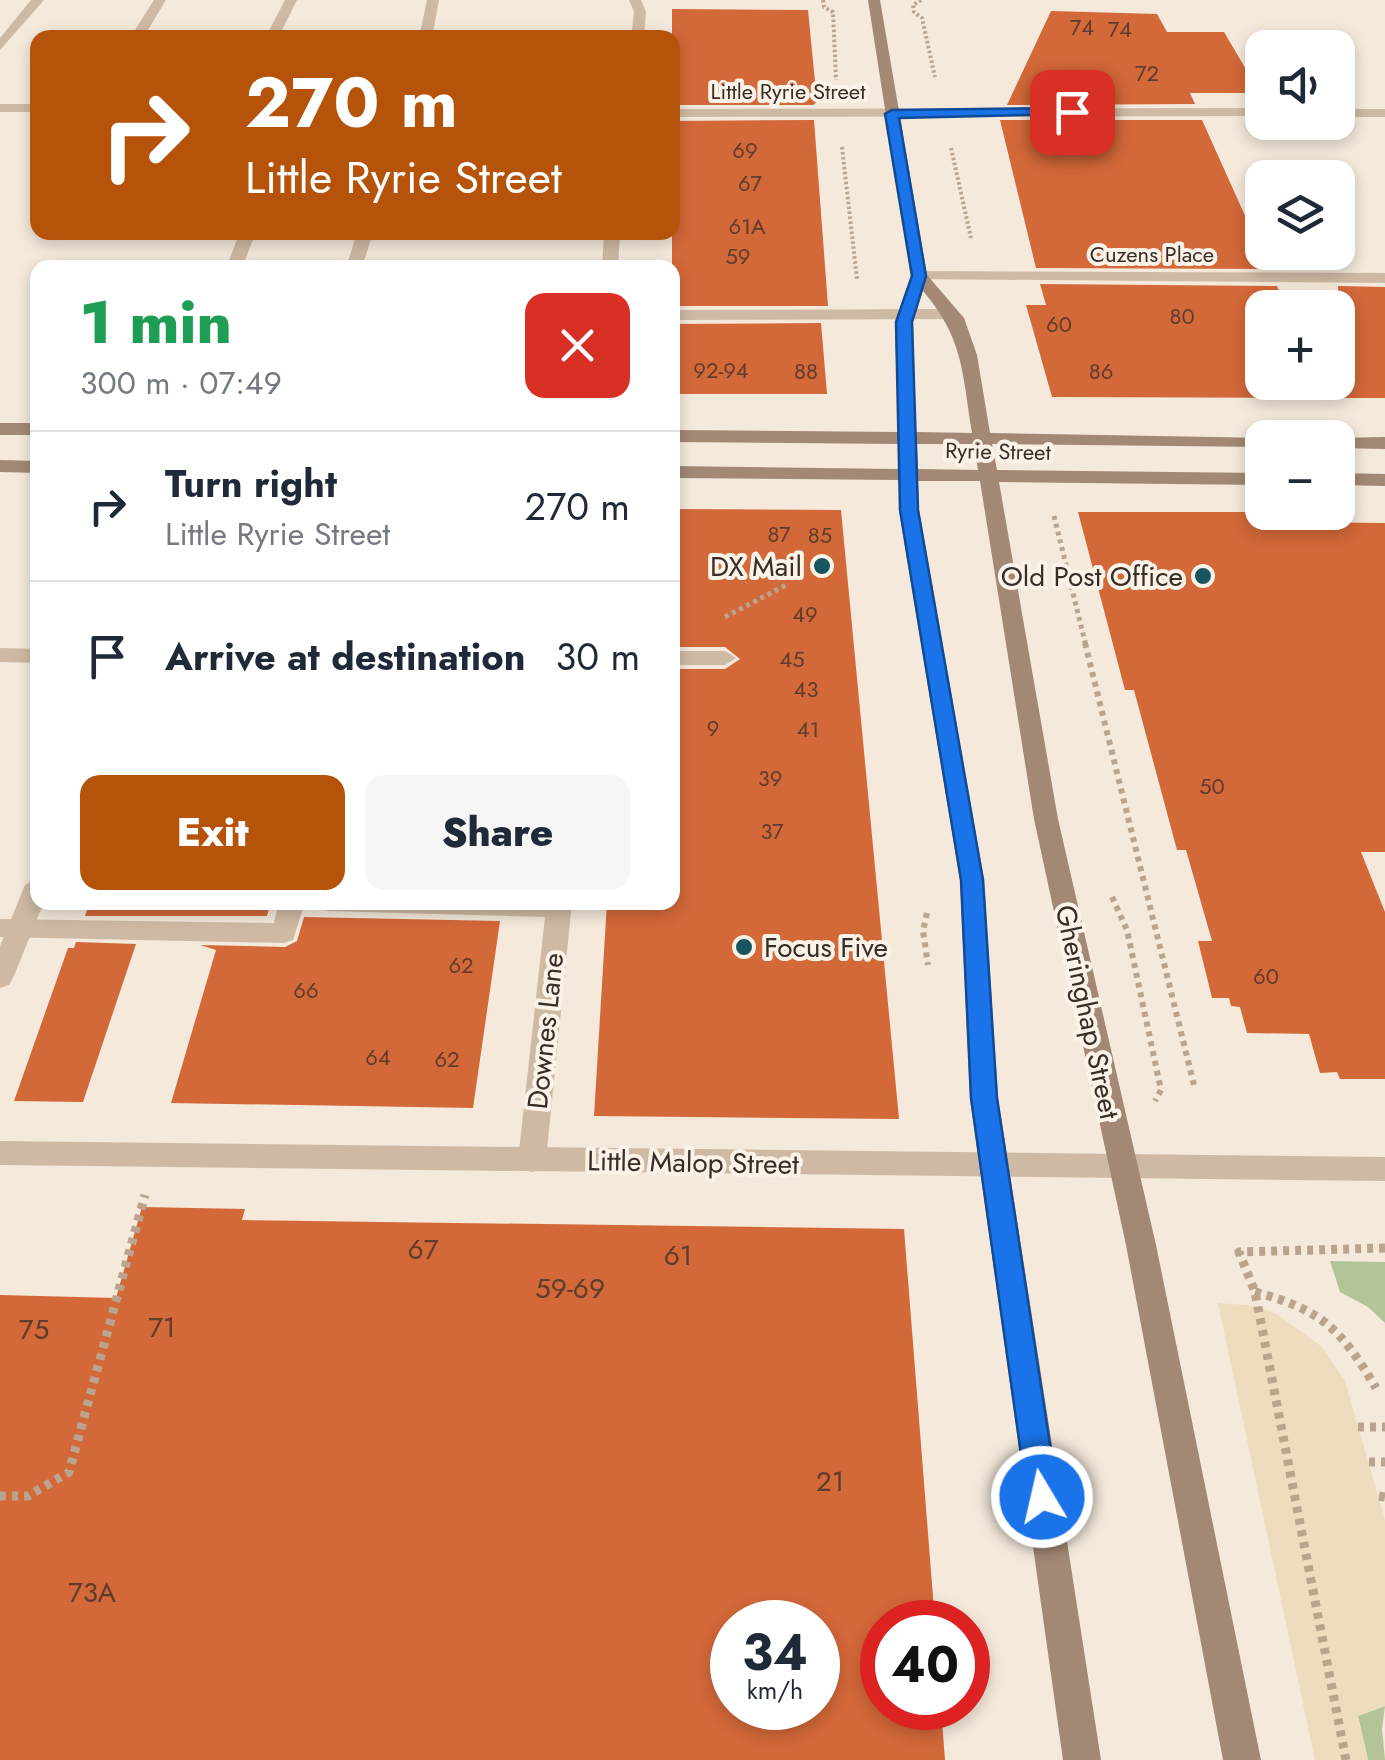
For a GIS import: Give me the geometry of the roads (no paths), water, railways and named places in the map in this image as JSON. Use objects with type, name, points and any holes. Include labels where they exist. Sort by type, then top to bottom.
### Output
[{"type":"street","points":[[0,46],[38,0]]},
{"type":"street","points":[[141,30],[160,0]]},
{"type":"street","points":[[275,30],[291,0]]},
{"type":"street","points":[[427,30],[433,0]]},
{"type":"street","points":[[635,0],[640,12],[639,30]]},
{"type":"street","points":[[874,0],[919,276],[905,314],[911,524],[972,880],[984,1098],[992,1166],[1082,1760]]},
{"type":"street","points":[[0,108],[30,108]]},
{"type":"street","name":"Little Ryrie Street","points":[[680,113],[1245,112]]},
{"type":"street","points":[[1355,113],[1385,113]]},
{"type":"street","name":"Cuzens Place","points":[[919,276],[1385,278]]},
{"type":"street","name":"Gheringhap Street","points":[[919,276],[951,314],[965,341],[1046,819],[1103,1065],[1120,1164],[1170,1386],[1242,1760]]},
{"type":"street","points":[[680,315],[951,314]]},
{"type":"street","points":[[0,428],[30,429]]},
{"type":"street","name":"Ryrie Street","points":[[680,436],[1245,441]]},
{"type":"street","points":[[1355,442],[1385,442]]},
{"type":"street","points":[[0,466],[30,467]]},
{"type":"street","name":"Ryrie Street","points":[[680,472],[1245,478]]},
{"type":"street","points":[[1355,479],[1385,480]]},
{"type":"street","points":[[0,655],[30,656]]},
{"type":"street","points":[[680,658],[725,658]]},
{"type":"street","points":[[0,978],[10,928],[30,897]]},
{"type":"street","points":[[10,928],[284,934],[290,910]]},
{"type":"street","name":"Downes Lane","points":[[532,1160],[557,910]]},
{"type":"street","name":"Little Malop Street","points":[[0,1152],[1385,1169]]},
{"type":"place","name":"DX Mail","points":[[822,566]]},
{"type":"place","name":"Old Post Office","points":[[1203,576]]},
{"type":"place","name":"Focus Five","points":[[744,947]]}]
